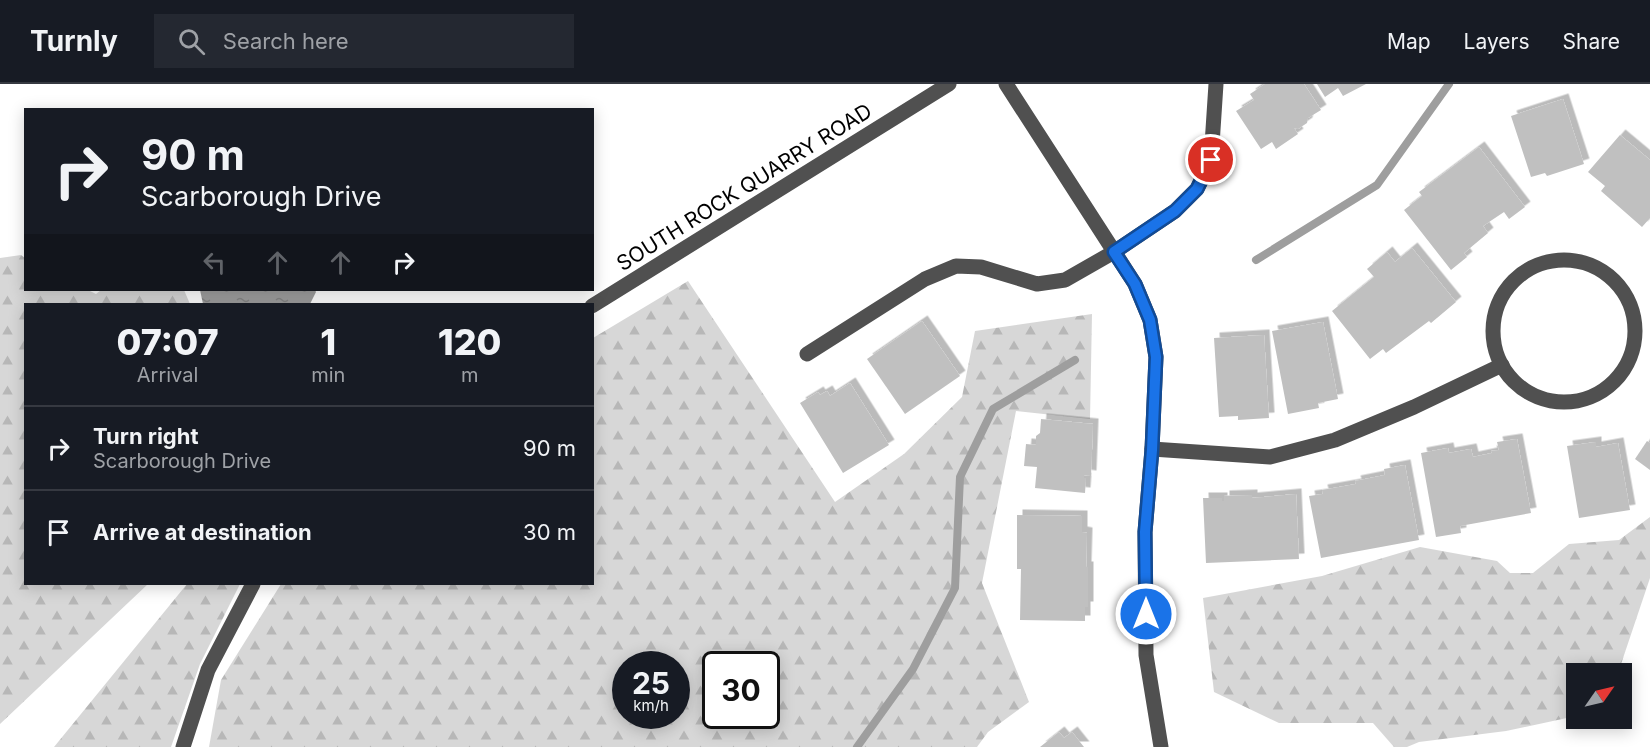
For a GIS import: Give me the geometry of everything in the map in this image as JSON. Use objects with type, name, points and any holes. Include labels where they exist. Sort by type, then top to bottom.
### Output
[{"type":"street","name":"SOUTH ROCK QUARRY ROAD","points":[[594,305],[949,84]]},
{"type":"street","points":[[1006,84],[1135,284],[1150,320],[1156,357],[1152,450],[1145,532],[1146,655],[1161,747]]},
{"type":"street","points":[[807,354],[925,279],[956,266],[981,267],[1037,284],[1065,280],[1114,252],[1175,211],[1197,189],[1211,160],[1216,84]]},
{"type":"street","points":[[1557,259],[1581,261],[1602,271],[1619,287],[1631,307],[1635,330],[1631,353],[1626,364],[1620,374],[1603,390],[1582,400],[1558,402],[1536,396],[1516,383],[1502,365],[1494,343],[1494,319],[1501,297],[1515,278],[1534,265],[1557,259]]},
{"type":"street","points":[[1152,450],[1270,457],[1335,440],[1414,407],[1502,365]]},
{"type":"street","points":[[183,747],[208,670],[252,585]]},
{"type":"green space","points":[[21,255],[24,257],[24,291],[90,291],[96,294],[100,291],[184,291],[190,303],[24,303],[24,585],[147,585],[0,724],[0,258]]},
{"type":"green space","points":[[688,281],[835,502],[904,454],[962,397],[975,331],[1092,314],[1090,419],[1016,411],[982,583],[1029,702],[988,732],[977,747],[209,747],[221,680],[280,585],[594,585],[594,337]]},
{"type":"green space","points":[[1650,517],[1650,578],[1621,663],[1566,663],[1566,718],[1506,731],[1419,742],[1407,747],[1394,747],[1373,723],[1279,723],[1214,692],[1203,598],[1322,576],[1420,547],[1497,561],[1510,573],[1533,573],[1569,544],[1619,540]]},
{"type":"green space","points":[[186,585],[240,585],[200,664],[171,747],[54,747]]},
{"type":"water","points":[[200,291],[316,292],[310,303],[203,303]]},
{"type":"building","points":[[1265,84],[1304,84],[1321,110],[1308,118],[1307,123],[1298,129],[1294,128],[1298,134],[1276,149],[1272,142],[1261,149],[1236,111],[1254,100],[1250,94]]},
{"type":"building","points":[[1317,84],[1366,84],[1343,96],[1338,88],[1325,97]]},
{"type":"building","points":[[1563,99],[1584,164],[1547,176],[1545,173],[1531,177],[1511,116]]},
{"type":"building","points":[[1620,135],[1650,160],[1650,218],[1642,227],[1601,191],[1605,186],[1588,172]]},
{"type":"building","points":[[1479,147],[1525,207],[1509,219],[1504,212],[1483,226],[1488,233],[1464,253],[1467,257],[1451,270],[1404,210],[1422,196],[1419,192]]},
{"type":"building","points":[[1412,248],[1456,302],[1431,323],[1429,321],[1386,353],[1383,349],[1370,359],[1332,311],[1374,277],[1367,269],[1387,252],[1395,262]]},
{"type":"building","points":[[922,321],[960,376],[905,414],[867,359]]},
{"type":"building","points":[[1323,322],[1338,399],[1318,403],[1319,408],[1288,414],[1272,331]]},
{"type":"building","points":[[1264,335],[1269,418],[1238,420],[1238,416],[1219,417],[1214,338]]},
{"type":"building","points":[[850,383],[889,445],[843,473],[800,403],[818,392],[820,395],[827,391],[830,396]]},
{"type":"building","points":[[1041,419],[1093,424],[1091,476],[1084,475],[1086,478],[1085,493],[1035,488],[1037,467],[1024,466],[1026,444],[1036,445]]},
{"type":"building","points":[[1517,439],[1531,513],[1460,526],[1461,533],[1436,537],[1421,453],[1448,448],[1449,453],[1471,449],[1473,457],[1499,450],[1497,442]]},
{"type":"building","points":[[1647,441],[1650,443],[1650,470],[1635,459]]},
{"type":"building","points":[[1596,442],[1596,447],[1618,443],[1630,510],[1579,518],[1567,446]]},
{"type":"building","points":[[1405,465],[1419,540],[1321,558],[1309,496],[1323,494],[1322,490],[1356,484],[1355,481],[1385,475],[1384,469]]},
{"type":"building","points":[[1296,494],[1299,559],[1206,563],[1203,498],[1222,498],[1224,501],[1224,496],[1252,495],[1252,498]]},
{"type":"building","points":[[1017,515],[1082,516],[1082,532],[1087,533],[1086,567],[1088,567],[1088,607],[1085,607],[1085,621],[1020,620],[1021,569],[1017,569]]},
{"type":"building","points":[[1059,732],[1064,738],[1072,732],[1084,747],[1040,747]]},
{"type":"waterway","points":[[1256,260],[1377,185],[1449,84]]},
{"type":"waterway","points":[[857,747],[913,669],[955,588],[960,477],[993,409],[1075,360]]},
{"type":"route","points":[[1146,614],[1145,532],[1152,450],[1156,357],[1150,320],[1135,284],[1114,252],[1175,211],[1197,189],[1211,160]]}]
